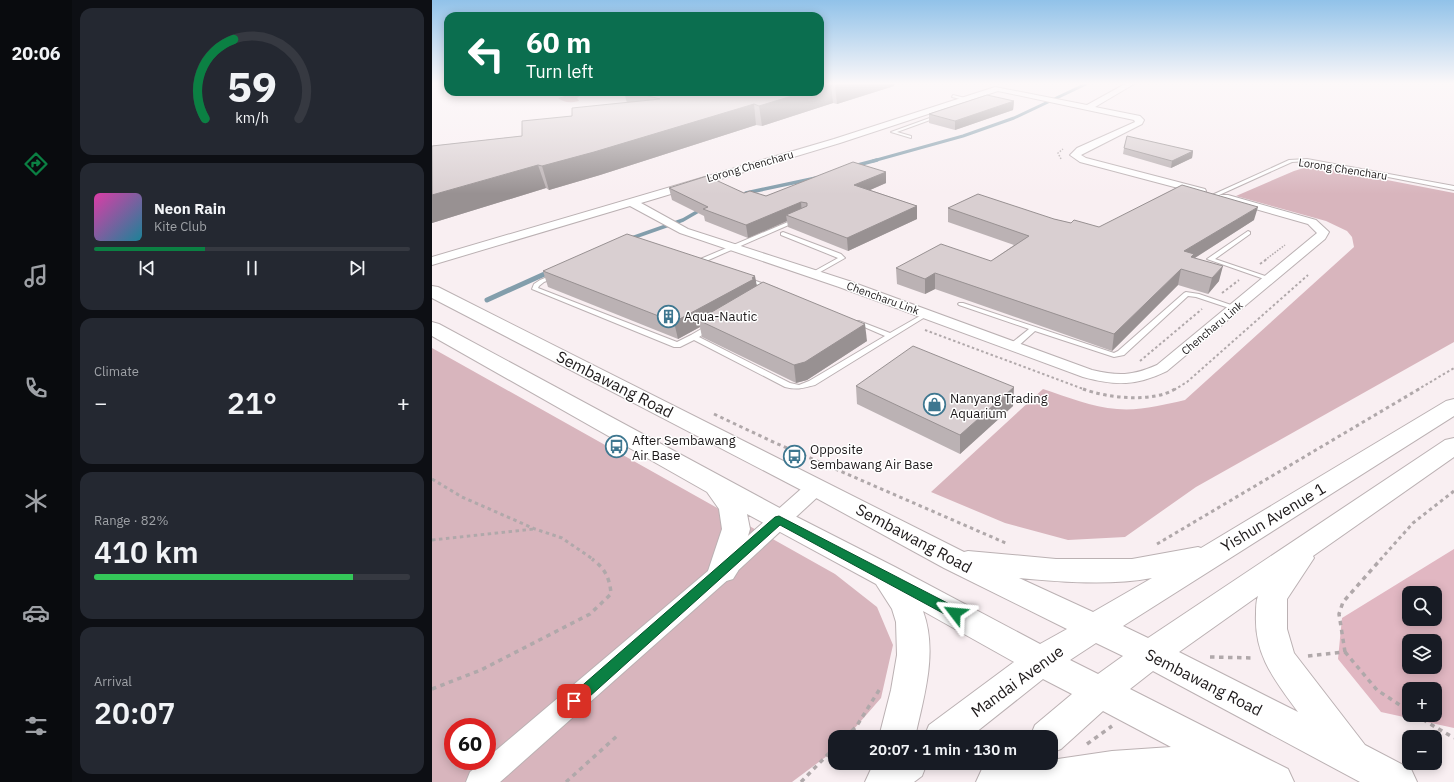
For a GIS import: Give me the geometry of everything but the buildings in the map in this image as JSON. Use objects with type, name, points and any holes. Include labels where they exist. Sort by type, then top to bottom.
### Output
[{"type":"main road","name":"Sembawang Road","points":[[432,291],[816,487],[954,560],[1151,655],[1398,782]]},
{"type":"main road","points":[[432,328],[779,520],[885,575],[1041,661],[1269,779]]},
{"type":"main road","name":"Yishun Avenue 1","points":[[1093,628],[1454,406]]},
{"type":"main road","points":[[1056,730],[1101,692],[1151,655],[1309,546],[1351,515],[1454,446]]},
{"type":"main road","points":[[716,485],[732,508],[736,528],[723,571]]},
{"type":"main road","points":[[1309,546],[1272,597],[1271,628],[1279,659],[1354,759]]},
{"type":"main road","points":[[954,560],[1056,570],[1132,570],[1209,556]]},
{"type":"main road","points":[[885,575],[908,609],[914,639],[909,686],[899,730]]},
{"type":"main road","name":"Mandai Avenue","points":[[951,730],[1041,661],[1093,628]]},
{"type":"main road","points":[[1031,782],[1112,769],[1172,765],[1269,779]]},
{"type":"main road","points":[[995,782],[1010,770]]},
{"type":"street","name":"Lorong Chencharu","points":[[432,260],[906,120]]},
{"type":"street","name":"Chencharu Link","points":[[630,201],[679,229],[927,314],[1012,347],[1088,374],[1124,380],[1141,378],[1162,368],[1321,237],[1323,232],[1312,222],[1296,216],[1078,158],[1075,155],[1080,150],[1140,122],[1139,120]]},
{"type":"street","points":[[480,782],[723,571],[816,487]]},
{"type":"lane","points":[[909,138],[893,132],[928,120]]},
{"type":"lane","name":"Lorong Chencharu","points":[[1215,195],[1291,161],[1297,160],[1306,160],[1454,188]]},
{"type":"lane","points":[[700,262],[805,217]]},
{"type":"lane","points":[[1248,233],[1210,259],[1269,279]]},
{"type":"lane","points":[[783,234],[839,255],[842,258],[813,274]]},
{"type":"lane","points":[[635,243],[645,244],[700,262],[775,289],[679,345],[672,344],[538,291],[534,287],[542,281],[635,243]]},
{"type":"lane","points":[[961,304],[1106,353],[1117,354],[1121,353],[1186,294],[1193,294],[1235,308]]},
{"type":"lane","points":[[694,337],[788,385],[799,387],[812,382],[927,314]]},
{"type":"lane","points":[[847,318],[890,336]]},
{"type":"lane","points":[[1012,347],[1035,328]]},
{"type":"path","points":[[1063,160],[1059,157],[1058,153],[1068,147]]},
{"type":"path","points":[[1257,267],[1288,243]]},
{"type":"path","points":[[1135,364],[1212,300],[1244,276]]},
{"type":"path","points":[[1153,546],[1454,368]]},
{"type":"path","points":[[707,410],[771,441],[1005,543],[1013,545]]},
{"type":"path","points":[[432,479],[462,496],[534,529],[562,538],[602,566],[610,582],[611,594],[590,614],[481,670],[432,689]]},
{"type":"path","points":[[1402,706],[1377,690],[1345,652],[1339,614],[1343,602],[1413,523],[1454,491]]},
{"type":"path","points":[[432,540],[534,529]]},
{"type":"path","points":[[1427,722],[1454,738]]},
{"type":"path","points":[[566,782],[618,736]]},
{"type":"path","points":[[801,782],[828,754]]},
{"type":"shaded area","points":[[1307,167],[1320,167],[1454,193],[1454,342],[1196,487],[1125,537],[1068,540],[1005,523],[931,492],[1043,389],[1089,404],[1117,409],[1160,406],[1185,400],[1354,247],[1352,237],[1347,231],[1326,221],[1236,196],[1294,171]]},
{"type":"shaded area","points":[[432,348],[835,574],[877,607],[893,645],[881,698],[853,730],[828,730],[828,755],[792,782],[432,782]]},
{"type":"shaded area","points":[[1454,549],[1454,728],[1427,722],[1442,722],[1442,682],[1402,682],[1402,717],[1381,712],[1338,659],[1342,618]]},
{"type":"waterway","points":[[873,161],[963,136],[1007,120]]},
{"type":"waterway","points":[[854,166],[877,160]]},
{"type":"waterway","points":[[746,193],[816,178]]},
{"type":"waterway","points":[[629,239],[683,220],[702,209]]},
{"type":"waterway","points":[[487,300],[549,272]]},
{"type":"place","name":"Aqua-Nautic","points":[[669,316]]},
{"type":"place","name":"Nanyang Trading Aquarium","points":[[935,405]]},
{"type":"place","name":"After Sembawang Air Base","points":[[616,447]]},
{"type":"place","name":"Opposite Sembawang Air Base","points":[[794,456]]},
{"type":"route","points":[[574,701],[779,520],[955,613]]}]
